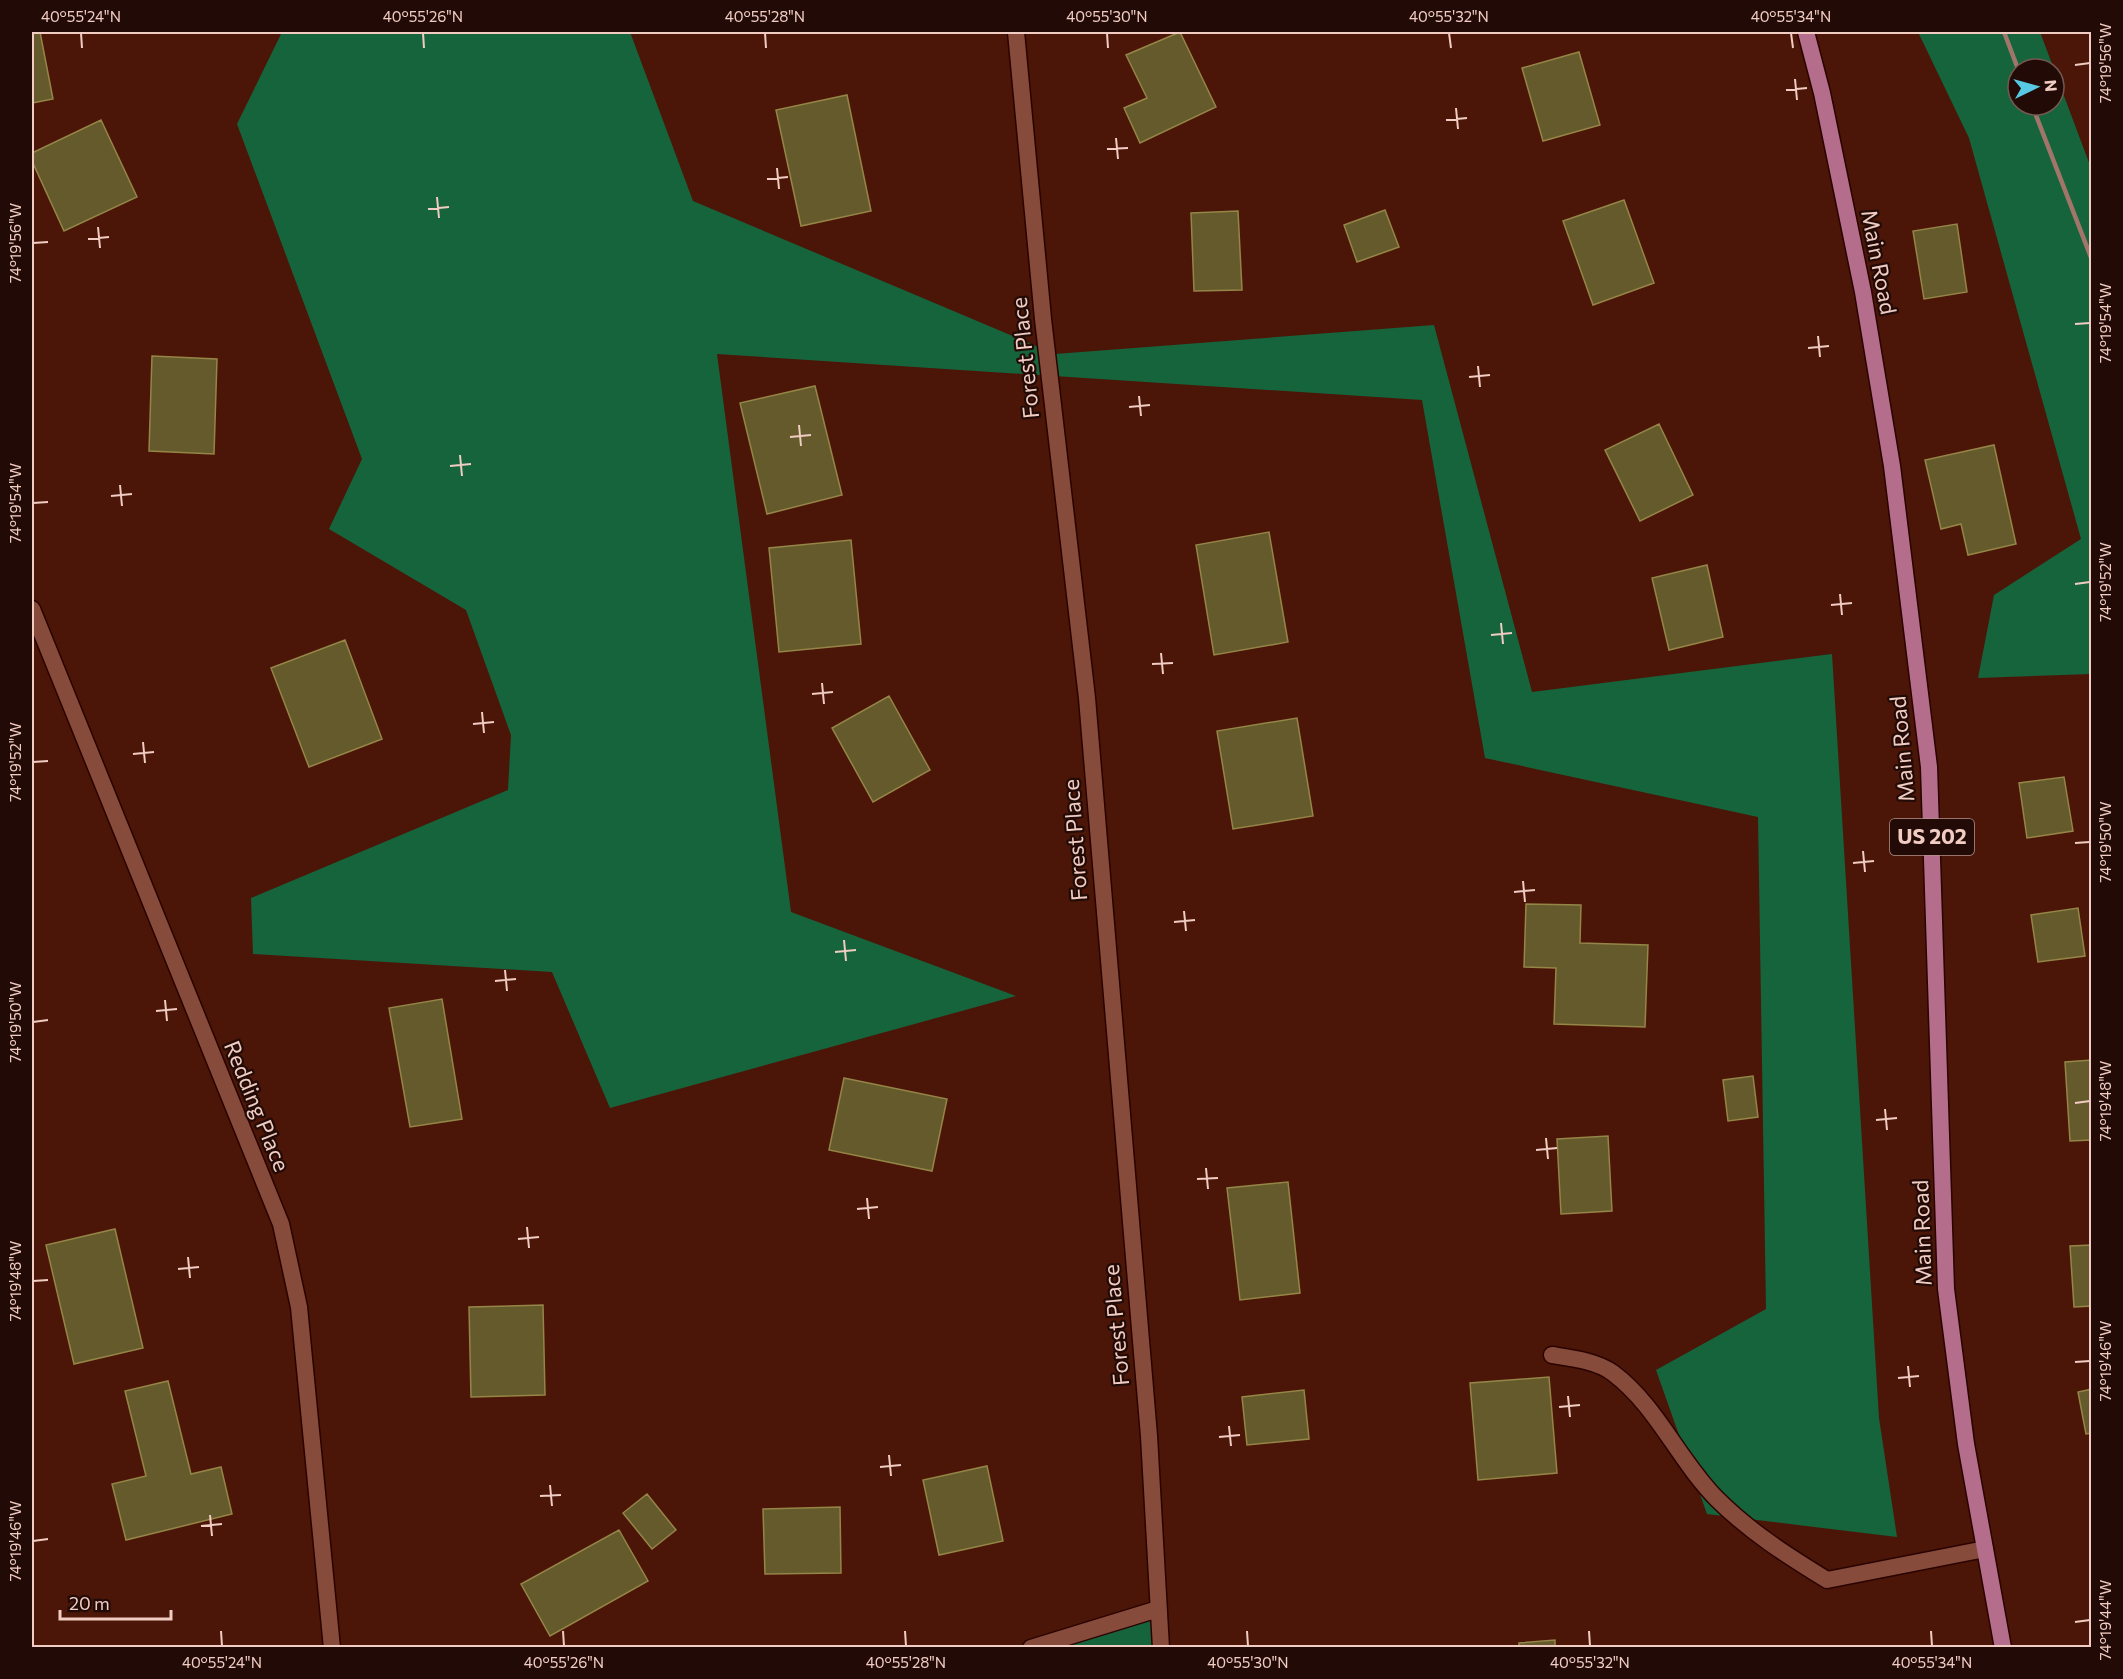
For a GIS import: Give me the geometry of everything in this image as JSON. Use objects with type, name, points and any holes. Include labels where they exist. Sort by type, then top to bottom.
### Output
[{"type":"main road","name":"Main Road","points":[[1806,32],[1822,93],[1863,292],[1892,466],[1929,767],[1946,1289],[1966,1444],[2003,1647]]},
{"type":"street","name":"Forest Place","points":[[1016,32],[1043,320],[1087,698],[1149,1436],[1161,1647]]},
{"type":"street","name":"Redding Place","points":[[32,609],[282,1224],[299,1307],[332,1647]]},
{"type":"street","points":[[1552,1355],[1574,1358],[1611,1372],[1639,1397],[1716,1498],[1774,1547],[1827,1580],[1985,1549]]},
{"type":"street","points":[[1031,1647],[1158,1609]]},
{"type":"green space","points":[[282,32],[630,32],[693,201],[1055,354],[1434,325],[1532,692],[1832,654],[1879,1418],[1897,1537],[1707,1514],[1656,1370],[1766,1309],[1758,817],[1485,758],[1422,400],[717,354],[791,912],[1016,996],[610,1108],[552,972],[253,954],[251,898],[508,790],[511,735],[466,610],[329,529],[362,459],[237,124]]},
{"type":"green space","points":[[1918,32],[2040,32],[2049,57],[2006,57],[2006,117],[2066,117],[2066,101],[2091,168],[2091,674],[1978,678],[1994,595],[2081,539],[1969,138]]},
{"type":"green space","points":[[1163,1615],[1167,1648],[1007,1648]]},
{"type":"building","points":[[32,32],[40,32],[53,99],[32,103]]},
{"type":"building","points":[[1180,32],[1216,107],[1140,143],[1124,108],[1147,98],[1126,55]]},
{"type":"building","points":[[1579,52],[1600,125],[1543,141],[1522,68]]},
{"type":"building","points":[[847,95],[871,211],[801,226],[776,110]]},
{"type":"building","points":[[101,120],[137,197],[64,231],[32,161],[32,153]]},
{"type":"building","points":[[1624,200],[1654,283],[1593,305],[1563,221]]},
{"type":"building","points":[[1385,210],[1399,247],[1357,262],[1344,225]]},
{"type":"building","points":[[1238,211],[1242,290],[1194,291],[1191,213]]},
{"type":"building","points":[[1957,224],[1967,292],[1924,299],[1913,231]]},
{"type":"building","points":[[152,356],[217,359],[214,454],[149,451]]},
{"type":"building","points":[[815,386],[842,495],[767,514],[740,403]]},
{"type":"building","points":[[1659,424],[1693,495],[1640,521],[1605,450]]},
{"type":"building","points":[[1994,445],[2016,544],[1968,555],[1961,524],[1941,529],[1925,460]]},
{"type":"building","points":[[1269,532],[1288,642],[1214,655],[1196,545]]},
{"type":"building","points":[[851,540],[861,644],[779,652],[769,548]]},
{"type":"building","points":[[1707,565],[1723,637],[1669,650],[1652,578]]},
{"type":"building","points":[[345,640],[382,739],[309,767],[271,668]]},
{"type":"building","points":[[889,696],[930,770],[873,802],[832,728]]},
{"type":"building","points":[[1297,718],[1313,816],[1233,829],[1217,731]]},
{"type":"building","points":[[2064,777],[2073,831],[2027,838],[2019,783]]},
{"type":"building","points":[[1526,904],[1581,905],[1580,943],[1648,945],[1645,1027],[1554,1024],[1556,968],[1524,967]]},
{"type":"building","points":[[2078,908],[2085,956],[2038,962],[2031,915]]},
{"type":"building","points":[[442,999],[462,1119],[410,1127],[389,1008]]},
{"type":"building","points":[[2092,1060],[2092,1140],[2070,1141],[2065,1062]]},
{"type":"building","points":[[1753,1076],[1758,1117],[1728,1121],[1723,1080]]},
{"type":"building","points":[[844,1078],[947,1099],[932,1171],[829,1150]]},
{"type":"building","points":[[1608,1136],[1612,1211],[1561,1214],[1557,1139]]},
{"type":"building","points":[[1288,1182],[1300,1293],[1240,1300],[1227,1188]]},
{"type":"building","points":[[115,1229],[143,1348],[74,1364],[46,1245]]},
{"type":"building","points":[[2092,1245],[2092,1306],[2074,1307],[2070,1246]]},
{"type":"building","points":[[543,1305],[545,1395],[471,1397],[469,1307]]},
{"type":"building","points":[[1549,1377],[1557,1473],[1478,1480],[1470,1383]]},
{"type":"building","points":[[168,1381],[191,1474],[221,1467],[232,1514],[126,1540],[112,1484],[146,1476],[125,1391]]},
{"type":"building","points":[[2092,1389],[2092,1433],[2086,1434],[2078,1392]]},
{"type":"building","points":[[1304,1390],[1309,1439],[1247,1445],[1242,1397]]},
{"type":"building","points":[[987,1466],[1003,1541],[939,1555],[923,1480]]},
{"type":"building","points":[[647,1494],[676,1530],[652,1549],[623,1513]]},
{"type":"building","points":[[840,1507],[841,1573],[765,1574],[763,1509]]},
{"type":"building","points":[[619,1530],[648,1581],[550,1636],[521,1584]]},
{"type":"building","points":[[1555,1640],[1555,1648],[1519,1648],[1519,1643]]},
{"type":"railway","points":[[2004,32],[2013,57]]},
{"type":"railway","points":[[2037,117],[2092,260]]}]
